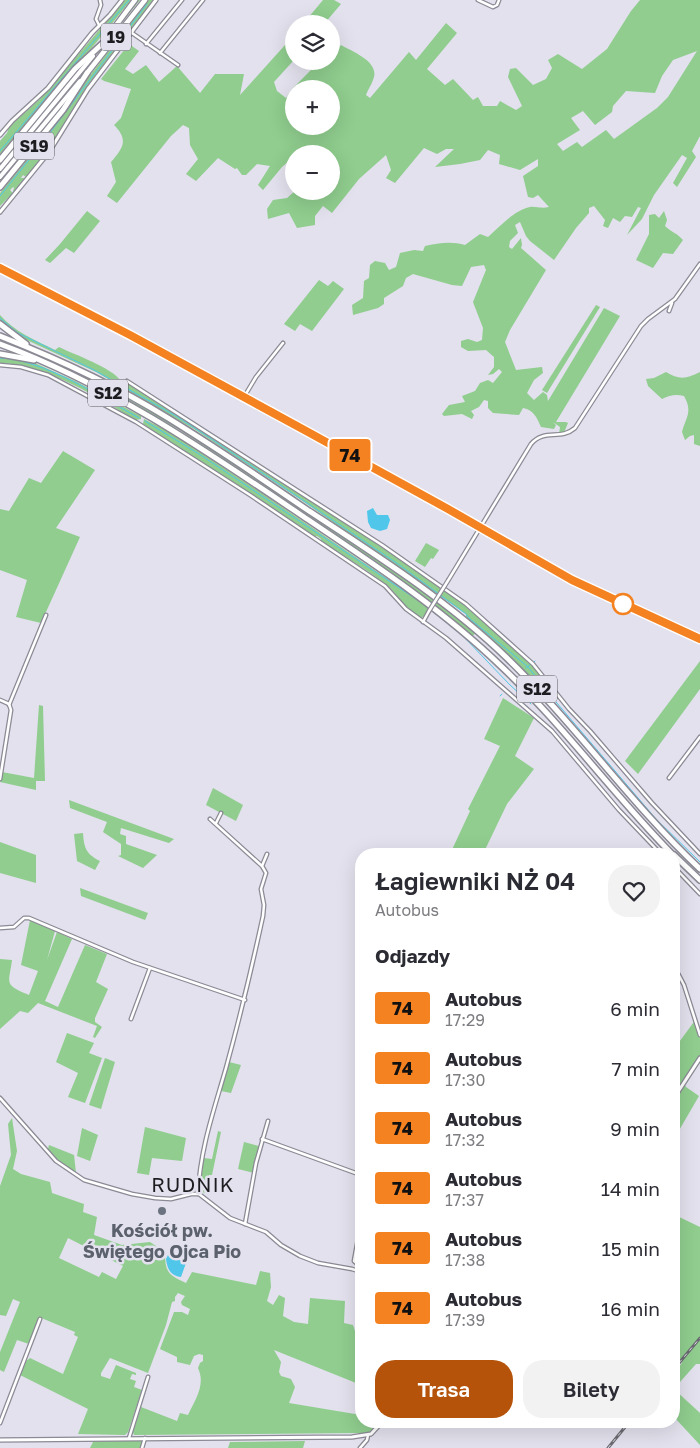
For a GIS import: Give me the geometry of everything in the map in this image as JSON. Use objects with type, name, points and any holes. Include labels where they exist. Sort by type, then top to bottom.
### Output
[{"type":"highway","name":"19","points":[[102,44],[135,0]]},
{"type":"highway","name":"19","points":[[87,73],[145,0]]},
{"type":"highway","name":"S19","points":[[0,160],[75,69],[102,44]]},
{"type":"highway","name":"S19","points":[[0,187],[63,110],[87,73]]},
{"type":"highway","points":[[0,324],[31,347]]},
{"type":"highway","name":"S12","points":[[0,336],[31,347],[96,378],[168,418],[342,532],[440,600],[490,642],[532,683],[636,803],[680,848]]},
{"type":"highway","name":"S12","points":[[0,344],[47,363],[126,403],[209,453],[390,575],[436,609],[487,652],[526,690],[632,812],[666,848]]},
{"type":"highway","points":[[0,354],[47,363]]},
{"type":"highway","name":"S12","points":[[680,848],[700,869]]},
{"type":"highway","name":"S12","points":[[680,861],[700,880]]},
{"type":"main road","points":[[0,169],[102,44]]},
{"type":"main road","points":[[0,177],[87,73]]},
{"type":"street","points":[[99,25],[96,19],[101,0]]},
{"type":"street","points":[[0,135],[14,119],[44,93],[99,25],[122,0]]},
{"type":"street","points":[[0,212],[50,152],[88,89],[156,0]]},
{"type":"street","points":[[146,44],[182,0]]},
{"type":"street","points":[[160,53],[203,0]]},
{"type":"street","points":[[478,0],[493,7],[497,5],[499,0]]},
{"type":"street","points":[[132,33],[178,65]]},
{"type":"street","points":[[669,311],[672,302],[700,264]]},
{"type":"street","points":[[0,268],[130,335],[244,397],[572,580],[700,639]]},
{"type":"street","points":[[423,622],[533,441],[544,435],[563,435],[575,428],[641,326],[672,302]]},
{"type":"street","points":[[244,397],[256,377],[283,343]]},
{"type":"street","points":[[0,365],[28,369],[54,378],[160,436],[381,583],[406,610],[446,638],[552,731],[619,810],[655,848]]},
{"type":"street","points":[[127,381],[382,544],[466,604],[533,664],[569,709],[596,736],[652,803],[700,854]]},
{"type":"street","points":[[0,779],[10,715],[9,704],[46,615]]},
{"type":"street","points":[[0,700],[9,704]]},
{"type":"street","points":[[669,778],[700,737]]},
{"type":"street","points":[[216,823],[221,813]]},
{"type":"street","points":[[198,1194],[201,1164],[212,1113],[245,1000],[264,912],[261,889],[266,873],[262,866],[210,818]]},
{"type":"street","points":[[262,866],[266,854]]},
{"type":"street","points":[[680,873],[700,894]]},
{"type":"street","points":[[0,928],[14,927],[24,918],[29,918],[97,948],[245,1000]]},
{"type":"street","points":[[131,1019],[150,968]]},
{"type":"street","points":[[680,978],[700,1036]]},
{"type":"street","points":[[680,1089],[700,1058]]},
{"type":"street","points":[[0,1098],[56,1161],[87,1182],[155,1198],[171,1199],[198,1194],[230,1218],[266,1232],[305,1259],[355,1271]]},
{"type":"street","points":[[245,1224],[262,1139],[268,1121]]},
{"type":"street","points":[[262,1139],[355,1173]]},
{"type":"street","points":[[0,1423],[40,1319]]},
{"type":"street","points":[[129,1438],[148,1376]]},
{"type":"street","points":[[0,1440],[348,1437],[368,1435],[378,1428]]},
{"type":"street","points":[[360,1448],[367,1440],[368,1435]]},
{"type":"street","points":[[142,1448],[145,1438]]},
{"type":"green space","points":[[125,0],[131,0],[83,59],[0,154],[0,141],[7,133],[9,127],[40,99]]},
{"type":"green space","points":[[138,0],[140,0],[102,47]]},
{"type":"green space","points":[[148,0],[154,0],[85,90],[50,147],[26,177],[23,175],[21,178],[25,178],[14,192],[13,187],[10,190],[13,193],[0,206],[0,193],[51,131],[81,87]]},
{"type":"green space","points":[[323,0],[334,0],[341,4],[332,15],[310,15]]},
{"type":"green space","points":[[640,0],[700,0],[700,136],[692,151],[696,157],[677,187],[673,183],[687,158],[682,155],[654,195],[642,219],[627,235],[641,208],[638,207],[632,217],[625,216],[620,222],[613,218],[608,228],[603,226],[605,220],[594,206],[589,208],[589,213],[554,260],[530,241],[520,222],[515,225],[518,233],[510,241],[509,247],[512,249],[521,238],[521,248],[546,270],[510,330],[505,342],[516,370],[542,367],[543,373],[534,380],[527,393],[534,400],[543,392],[547,395],[548,401],[604,308],[620,316],[556,422],[568,423],[563,435],[559,434],[560,427],[553,422],[556,425],[554,429],[541,427],[535,415],[527,409],[523,408],[519,415],[493,413],[488,408],[488,401],[484,400],[479,407],[471,411],[474,415],[472,419],[462,414],[444,416],[442,414],[449,405],[465,402],[462,396],[475,391],[480,383],[488,380],[493,383],[502,372],[499,369],[493,374],[488,375],[494,367],[494,357],[486,350],[468,351],[461,347],[461,341],[468,339],[477,342],[482,340],[483,328],[473,302],[486,270],[484,265],[471,267],[462,286],[413,274],[406,278],[403,286],[384,298],[384,304],[378,308],[353,315],[352,305],[363,298],[364,281],[369,278],[370,265],[375,261],[385,263],[389,270],[396,267],[400,253],[414,250],[423,251],[425,246],[440,243],[465,245],[480,234],[488,237],[513,215],[524,209],[549,207],[538,195],[533,198],[528,197],[523,176],[538,166],[538,159],[520,170],[499,164],[500,155],[488,150],[480,160],[435,167],[454,149],[446,149],[437,154],[424,148],[395,183],[386,178],[391,170],[386,155],[359,179],[332,213],[323,206],[315,216],[315,225],[297,228],[289,213],[268,219],[267,209],[273,200],[285,198],[285,200],[340,200],[340,145],[285,145],[285,164],[263,190],[258,185],[270,166],[257,164],[246,175],[242,175],[237,168],[235,169],[218,158],[196,181],[186,174],[198,159],[190,145],[189,128],[183,125],[171,136],[117,203],[107,196],[116,182],[111,162],[123,144],[122,135],[114,125],[121,118],[131,89],[101,79],[129,44],[139,51],[125,69],[133,74],[146,65],[159,82],[177,66],[200,93],[215,74],[244,74],[240,95],[285,45],[285,70],[274,82],[277,91],[285,97],[285,135],[340,135],[340,80],[301,80],[311,70],[340,70],[341,45],[359,54],[373,68],[373,80],[366,95],[370,98],[409,52],[416,60],[446,23],[457,33],[427,69],[445,85],[453,79],[473,100],[478,97],[483,106],[497,106],[500,101],[516,110],[522,106],[508,77],[510,69],[516,68],[533,85],[546,79],[552,68],[548,60],[558,54],[582,69],[607,49]],"holes":[[[697,51],[668,97],[657,108],[614,139],[606,130],[582,147],[577,142],[563,151],[557,144],[580,130],[571,118],[583,111],[595,125],[612,112],[613,106],[626,91],[655,93],[662,76],[673,60]]]},
{"type":"green space","points":[[102,47],[90,63],[70,87]]},
{"type":"green space","points":[[70,87],[0,174],[0,171]]},
{"type":"green space","points":[[87,211],[100,221],[74,253],[66,248],[50,263],[45,260],[60,244]]},
{"type":"green space","points":[[664,211],[667,220],[665,226],[683,240],[673,254],[663,253],[653,268],[636,260],[649,234],[649,215],[655,214],[659,218]]},
{"type":"green space","points":[[319,280],[328,286],[333,281],[344,289],[312,331],[300,324],[295,331],[284,324]]},
{"type":"green space","points":[[596,305],[600,307],[547,393],[542,390]]},
{"type":"green space","points":[[0,315],[12,326],[33,339],[55,350],[59,347],[109,371],[121,381],[125,381],[248,459],[430,579],[464,604],[533,665],[556,694],[556,698],[551,700],[510,657],[466,617],[466,614],[301,500],[194,429],[96,372],[18,336],[0,322]]},
{"type":"green space","points":[[0,338],[88,377],[175,425],[428,594],[476,632],[472,637],[405,583],[178,429],[86,378],[0,340]]},
{"type":"green space","points":[[0,355],[24,359],[75,381],[141,416],[141,419],[136,420],[88,392],[54,376],[18,365],[0,363]]},
{"type":"green space","points":[[666,372],[683,378],[700,372],[700,446],[694,444],[694,435],[685,440],[682,432],[688,410],[684,396],[673,395],[662,399],[648,386],[646,379],[654,378]]},
{"type":"green space","points":[[144,419],[170,432],[429,607],[424,616],[421,618],[416,615],[390,588],[321,541],[317,536],[315,537],[143,424]]},
{"type":"green space","points":[[63,451],[95,470],[56,528],[80,537],[41,623],[16,617],[27,580],[0,570],[0,509],[9,511],[29,478],[41,483]]},
{"type":"green space","points":[[426,543],[439,550],[425,567],[415,561]]},
{"type":"green space","points":[[700,661],[700,689],[638,774],[625,761]]},
{"type":"green space","points":[[503,698],[534,718],[515,756],[534,769],[507,804],[486,848],[453,848],[470,811],[468,809],[500,746],[484,739]]},
{"type":"green space","points":[[39,705],[43,706],[45,781],[36,781],[36,790],[0,782],[2,772],[34,778]]},
{"type":"green space","points":[[213,788],[243,805],[236,821],[206,805]]},
{"type":"green space","points":[[69,800],[174,839],[169,843],[121,828],[120,834],[126,836],[126,844],[157,855],[143,868],[118,856],[121,855],[121,844],[103,832],[107,822],[70,808]]},
{"type":"green space","points":[[83,833],[87,850],[100,861],[95,870],[77,861],[74,834]]},
{"type":"green space","points":[[0,842],[36,855],[36,883],[0,873]]},
{"type":"green space","points":[[80,888],[148,913],[145,920],[81,896]]},
{"type":"green space","points":[[30,920],[55,931],[47,960],[57,932],[72,939],[45,1001],[58,1007],[85,945],[107,954],[96,982],[108,989],[95,1018],[95,1022],[102,1027],[95,1038],[93,1037],[97,1026],[38,1003],[28,1013],[20,1011],[0,1029],[0,959],[12,960],[9,979],[11,985],[29,995],[38,971],[21,965]]},
{"type":"green space","points":[[696,1019],[700,1032],[700,1062],[685,1085],[699,1096],[680,1129],[680,1041]]},
{"type":"green space","points":[[67,1033],[94,1043],[89,1053],[102,1058],[85,1103],[68,1097],[78,1073],[56,1062]]},
{"type":"green space","points":[[105,1058],[115,1062],[101,1109],[89,1105]]},
{"type":"green space","points":[[229,1062],[241,1065],[231,1093],[221,1091]]},
{"type":"green space","points":[[12,1118],[17,1151],[13,1169],[21,1174],[50,1182],[52,1193],[84,1204],[83,1212],[97,1217],[94,1235],[122,1245],[150,1242],[165,1252],[167,1268],[171,1275],[186,1283],[192,1272],[256,1285],[260,1271],[270,1273],[271,1287],[267,1301],[273,1305],[279,1295],[285,1298],[283,1316],[294,1322],[308,1324],[310,1298],[345,1301],[344,1323],[353,1325],[355,1331],[355,1383],[274,1350],[281,1362],[279,1372],[281,1376],[291,1379],[295,1387],[289,1403],[355,1414],[355,1428],[375,1428],[371,1432],[361,1435],[360,1433],[134,1435],[133,1432],[141,1407],[177,1421],[180,1413],[188,1415],[199,1392],[201,1380],[198,1368],[203,1361],[203,1355],[194,1356],[190,1365],[177,1362],[177,1357],[160,1349],[174,1312],[182,1312],[188,1315],[190,1309],[182,1305],[181,1302],[185,1296],[178,1293],[175,1301],[172,1302],[166,1325],[148,1373],[110,1358],[101,1373],[101,1376],[110,1379],[116,1365],[136,1373],[136,1375],[132,1374],[130,1379],[136,1381],[134,1387],[142,1390],[128,1432],[125,1435],[78,1434],[88,1409],[20,1375],[26,1361],[30,1358],[63,1374],[78,1337],[74,1335],[75,1332],[39,1317],[29,1344],[17,1340],[4,1372],[0,1370],[0,1352],[20,1302],[13,1299],[6,1316],[0,1315],[0,1186],[11,1155],[8,1124]],"holes":[[[68,1238],[123,1266],[116,1279],[102,1272],[99,1277],[59,1258]]]},
{"type":"green space","points":[[145,1127],[186,1138],[182,1161],[152,1158],[149,1175],[137,1173]]},
{"type":"green space","points":[[82,1128],[98,1135],[90,1161],[77,1156]]},
{"type":"green space","points":[[218,1131],[221,1132],[212,1175],[209,1175],[204,1194],[200,1182],[204,1158],[212,1159]]},
{"type":"green space","points":[[244,1142],[259,1146],[254,1173],[238,1169]]},
{"type":"green space","points":[[49,1145],[74,1155],[76,1173],[64,1166],[54,1156],[48,1149]]},
{"type":"green space","points":[[680,1217],[700,1227],[700,1364],[696,1364],[680,1382],[680,1365],[682,1363],[680,1361]]},
{"type":"green space","points":[[680,1395],[700,1413],[700,1445],[680,1423]]},
{"type":"green space","points":[[94,1440],[141,1440],[143,1443],[141,1448],[90,1448]]},
{"type":"green space","points":[[305,1441],[303,1448],[228,1448],[230,1442]]},
{"type":"water","points":[[373,508],[377,515],[388,515],[390,520],[387,529],[380,531],[371,528],[368,522],[367,511]]},
{"type":"water","points":[[168,1255],[186,1263],[181,1277],[172,1274],[167,1266],[166,1259]]},
{"type":"waterway","points":[[0,151],[129,0]]},
{"type":"waterway","points":[[0,196],[147,4]]},
{"type":"waterway","points":[[0,318],[18,333],[94,370],[176,416],[398,564],[466,614],[528,667],[553,698]]},
{"type":"waterway","points":[[0,358],[17,360],[53,372],[90,390],[139,418]]},
{"type":"waterway","points":[[145,421],[199,454],[422,603],[462,635],[531,704]]},
{"type":"waterway","points":[[526,668],[531,664]]},
{"type":"waterway","points":[[556,702],[656,819],[700,862]]},
{"type":"railway","points":[[680,1362],[700,1338]]},
{"type":"railway","points":[[608,1448],[624,1428]]},
{"type":"bus line","name":"74","points":[[0,268],[130,335],[308,432],[448,509],[561,575],[700,639]]},
{"type":"place","name":"Kościół pw. Świętego Ojca Pio","points":[[162,1211]]},
{"type":"district","name":"RUDNIK","points":[[193,1184]]}]
